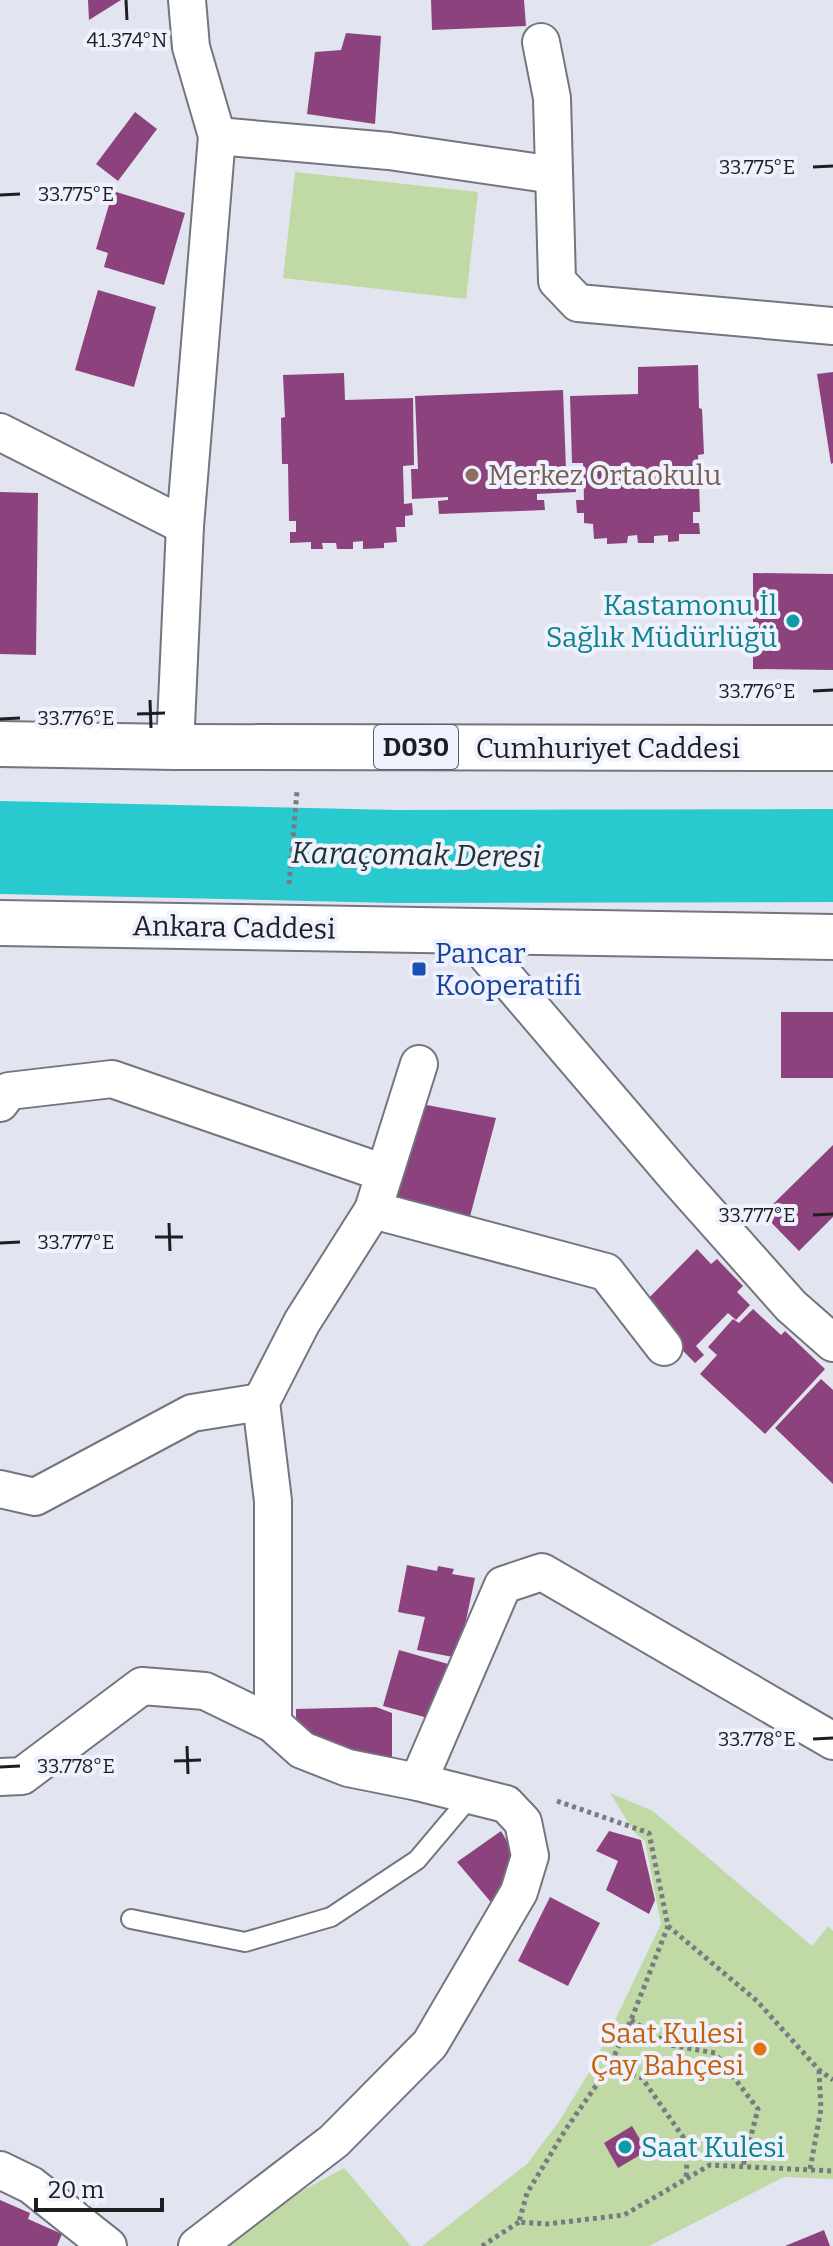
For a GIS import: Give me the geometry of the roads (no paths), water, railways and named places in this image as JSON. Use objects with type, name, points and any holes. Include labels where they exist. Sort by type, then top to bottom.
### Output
[{"type":"main road","name":"Cumhuriyet Caddesi","points":[[0,744],[833,748]]},
{"type":"main road","name":"Ankara Caddesi","points":[[0,923],[833,937]]},
{"type":"street","points":[[175,747],[185,526],[217,136],[191,47],[187,0]]},
{"type":"street","points":[[541,42],[552,98],[557,281],[578,303],[833,326]]},
{"type":"street","points":[[217,136],[389,151],[554,175]]},
{"type":"street","points":[[0,432],[185,526]]},
{"type":"street","points":[[467,932],[709,1214],[791,1306],[833,1343]]},
{"type":"street","points":[[273,1724],[273,1501],[261,1402],[302,1322],[373,1210],[419,1064]]},
{"type":"street","points":[[0,1103],[9,1091],[112,1079],[384,1173]]},
{"type":"street","points":[[373,1210],[606,1272],[664,1347]]},
{"type":"street","points":[[0,1489],[35,1497],[192,1413],[261,1402]]},
{"type":"street","points":[[418,1782],[503,1585],[542,1572],[833,1741]]},
{"type":"street","points":[[0,1777],[22,1776],[142,1686],[205,1691],[273,1724],[302,1750],[313,1755],[348,1768],[506,1804],[523,1822],[530,1856],[519,1892],[430,2044],[334,2141],[197,2246]]},
{"type":"street","points":[[0,2170],[31,2185],[108,2246]]},
{"type":"lane","points":[[131,1919],[245,1942],[331,1917],[417,1860],[471,1796]]},
{"type":"water","name":"Karaçomak Deresi","points":[[0,801],[396,810],[833,809],[833,902],[395,903],[0,894]]},
{"type":"place","name":"Merkez Ortaokulu","points":[[472,475]]},
{"type":"place","name":"Kastamonu İl Sağlık Müdürlüğü","points":[[793,621]]},
{"type":"place","name":"Pancar Kooperatifi","points":[[419,969]]},
{"type":"place","name":"Saat Kulesi Çay Bahçesi","points":[[760,2049]]},
{"type":"place","name":"Saat Kulesi","points":[[625,2147]]}]
